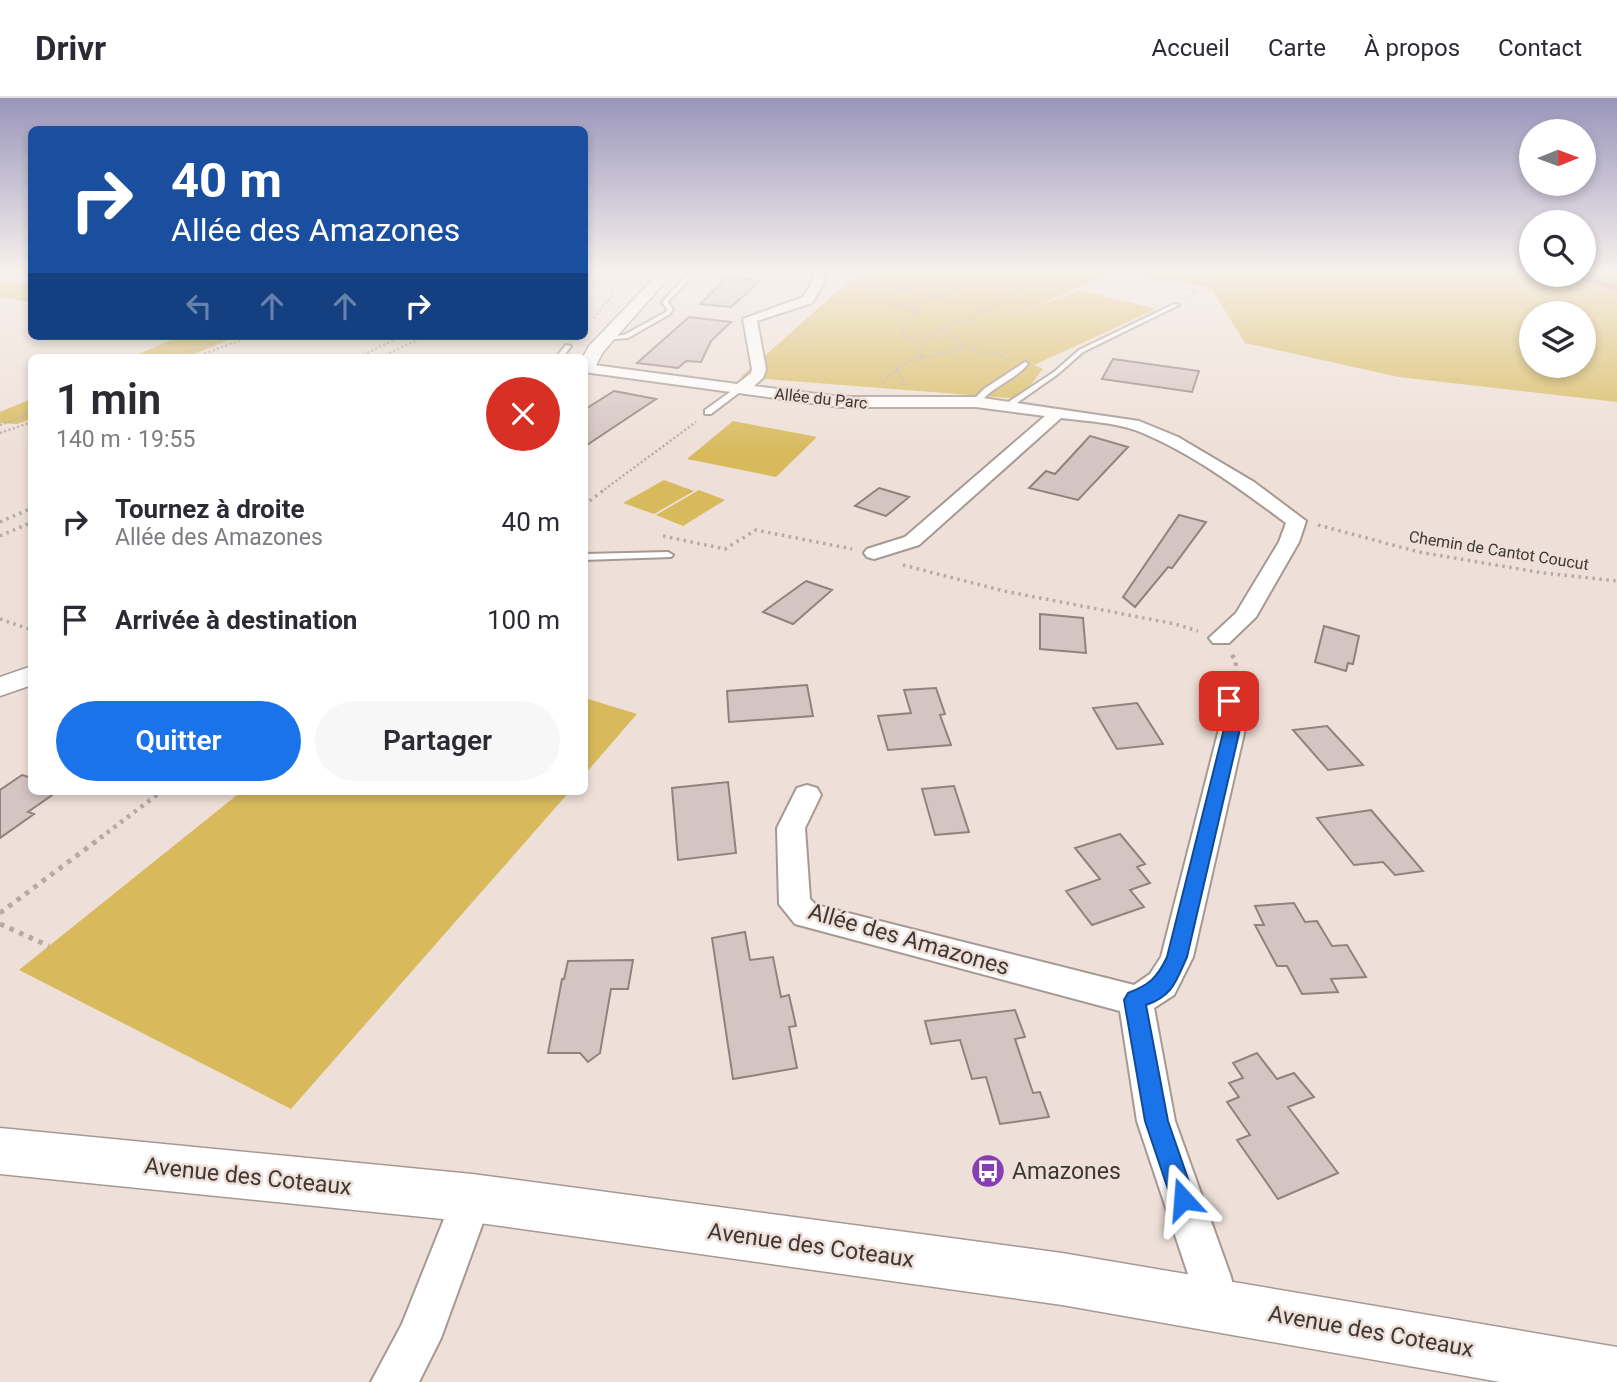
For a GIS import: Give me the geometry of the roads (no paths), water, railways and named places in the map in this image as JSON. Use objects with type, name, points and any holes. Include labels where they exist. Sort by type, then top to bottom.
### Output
[{"type":"street","points":[[590,359],[613,333]]},
{"type":"street","points":[[740,389],[752,381],[759,369],[753,333]]},
{"type":"street","name":"Allée du Parc","points":[[590,359],[740,389],[863,404],[976,402],[1008,405],[1118,421],[1155,433],[1248,486],[1296,521],[1289,542],[1245,617],[1221,638]]},
{"type":"street","points":[[874,553],[912,541],[1049,422],[1057,412]]},
{"type":"street","points":[[0,687],[28,676]]},
{"type":"street","points":[[1215,1303],[1210,1277],[1156,1121],[1135,1000],[1156,993],[1167,980],[1177,957],[1232,729],[1229,701]]},
{"type":"street","name":"Allée des Amazones","points":[[807,796],[791,828],[795,904],[806,915],[1135,1000]]},
{"type":"street","name":"Avenue des Coteaux","points":[[0,1151],[472,1198],[1062,1279],[1215,1303],[1617,1375]]},
{"type":"street","points":[[394,1382],[418,1338],[472,1198]]},
{"type":"lane","points":[[590,359],[633,333]]},
{"type":"lane","points":[[1008,405],[1056,373],[1081,351],[1118,333]]},
{"type":"lane","points":[[561,354],[568,346]]},
{"type":"lane","points":[[976,402],[981,394],[1019,372],[1026,364]]},
{"type":"lane","points":[[708,412],[740,389]]},
{"type":"lane","points":[[588,557],[668,555]]},
{"type":"place","name":"Amazones","points":[[988,1171]]}]
